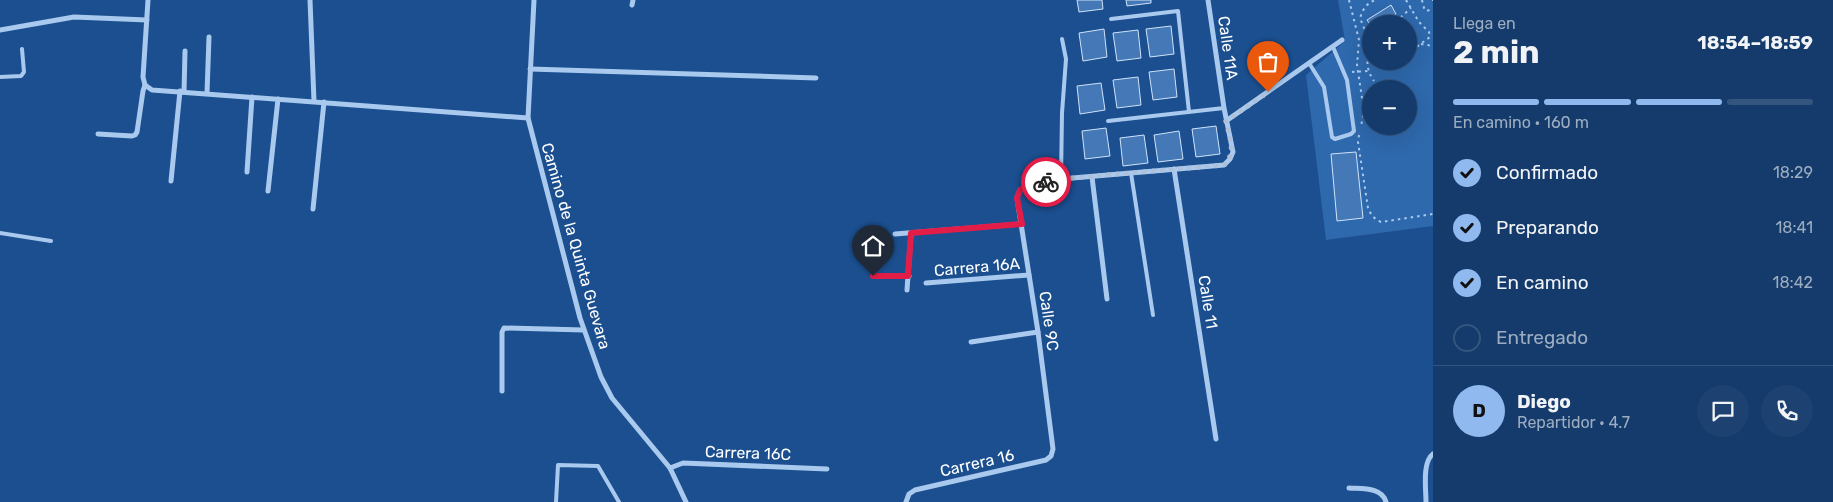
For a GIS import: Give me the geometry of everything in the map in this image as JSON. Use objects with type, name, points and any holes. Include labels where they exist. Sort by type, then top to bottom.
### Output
[{"type":"street","points":[[148,0],[143,77],[146,85],[152,90],[528,118]]},
{"type":"street","points":[[310,0],[314,101]]},
{"type":"street","name":"Camino de la Quinta Guevara","points":[[534,0],[528,118],[584,330],[601,377],[612,398],[670,468],[686,502]]},
{"type":"street","name":"Calle 11A","points":[[1174,169],[1224,165],[1230,159],[1232,152],[1208,0]]},
{"type":"street","points":[[0,30],[74,17],[147,20]]},
{"type":"street","points":[[206,94],[209,37]]},
{"type":"street","points":[[1226,121],[1342,40]]},
{"type":"street","points":[[171,181],[185,52]]},
{"type":"street","points":[[530,69],[816,78]]},
{"type":"street","points":[[98,134],[135,135],[142,91],[146,85]]},
{"type":"street","points":[[247,172],[252,97]]},
{"type":"street","points":[[268,191],[278,99]]},
{"type":"street","points":[[313,209],[324,102]]},
{"type":"street","points":[[1060,179],[1174,169]]},
{"type":"street","name":"Calle 11","points":[[1174,169],[1216,439]]},
{"type":"street","points":[[1092,177],[1107,299]]},
{"type":"street","name":"Calle 9C","points":[[1051,456],[1053,449],[1038,332],[1017,198],[1020,190],[1028,185],[1060,179]]},
{"type":"street","points":[[895,234],[1022,224]]},
{"type":"street","points":[[908,290],[911,233]]},
{"type":"street","name":"Carrera 16A","points":[[926,283],[1029,275]]},
{"type":"street","points":[[873,276],[908,276]]},
{"type":"street","points":[[502,391],[504,328],[584,330]]},
{"type":"street","points":[[971,342],[1038,332]]},
{"type":"street","points":[[1426,502],[1426,466],[1429,457],[1433,454]]},
{"type":"street","name":"Carrera 16","points":[[906,502],[909,494],[915,490],[1046,460],[1051,456]]},
{"type":"street","name":"Carrera 16C","points":[[670,468],[683,463],[827,469]]},
{"type":"street","points":[[1349,488],[1378,491],[1384,495],[1386,502]]},
{"type":"lane","points":[[1111,19],[1178,11],[1189,112]]},
{"type":"lane","points":[[1060,179],[1066,59],[1062,39]]},
{"type":"lane","points":[[1309,63],[1324,87],[1332,137],[1335,139],[1352,134],[1354,132],[1347,80],[1333,46]]},
{"type":"lane","points":[[0,77],[21,76],[24,72],[22,49]]},
{"type":"lane","points":[[1108,121],[1224,108]]},
{"type":"lane","points":[[1130,173],[1153,315]]},
{"type":"lane","points":[[0,233],[51,241]]},
{"type":"lane","points":[[556,502],[558,466],[598,466],[620,502]]},
{"type":"path","points":[[1349,0],[1359,40],[1358,71],[1364,111],[1361,127]]},
{"type":"path","points":[[1362,23],[1360,18],[1363,8],[1375,0]]},
{"type":"path","points":[[1406,0],[1419,22],[1429,32],[1430,37],[1417,46]]},
{"type":"path","points":[[1422,0],[1426,11],[1433,9]]},
{"type":"path","points":[[1403,15],[1411,8]]},
{"type":"path","points":[[1420,44],[1433,46]]},
{"type":"path","points":[[1358,71],[1368,71],[1373,80]]},
{"type":"path","points":[[1360,134],[1358,142],[1368,208],[1371,214],[1381,222],[1433,214]]},
{"type":"shaded area","points":[[1338,0],[1433,0],[1433,226],[1326,240],[1306,75],[1345,41]]},
{"type":"building","points":[[1077,0],[1102,0],[1103,9],[1079,12]]},
{"type":"building","points":[[1126,0],[1151,0],[1151,3],[1127,6]]},
{"type":"building","points":[[1391,5],[1396,14],[1394,15],[1375,15]]},
{"type":"building","points":[[1171,26],[1174,54],[1150,57],[1146,29]]},
{"type":"building","points":[[1104,29],[1107,57],[1083,61],[1079,33]]},
{"type":"building","points":[[1138,30],[1141,58],[1117,61],[1113,33]]},
{"type":"building","points":[[1174,69],[1177,97],[1153,100],[1149,72]]},
{"type":"building","points":[[1138,77],[1141,105],[1117,108],[1113,80]]},
{"type":"building","points":[[1101,83],[1105,110],[1080,114],[1077,86]]},
{"type":"building","points":[[1216,126],[1220,154],[1196,157],[1192,129]]},
{"type":"building","points":[[1106,128],[1110,156],[1085,159],[1082,131]]},
{"type":"building","points":[[1179,131],[1183,159],[1158,162],[1154,135]]},
{"type":"building","points":[[1144,135],[1148,163],[1123,166],[1120,138]]},
{"type":"building","points":[[1356,152],[1363,218],[1337,221],[1331,154]]},
{"type":"way so far","points":[[1046,182],[1060,179],[1224,165],[1230,159],[1232,152],[1226,121],[1268,92]]},
{"type":"route","points":[[873,276],[908,276],[911,233],[1022,224],[1017,198],[1020,190],[1028,185],[1046,182]]}]
